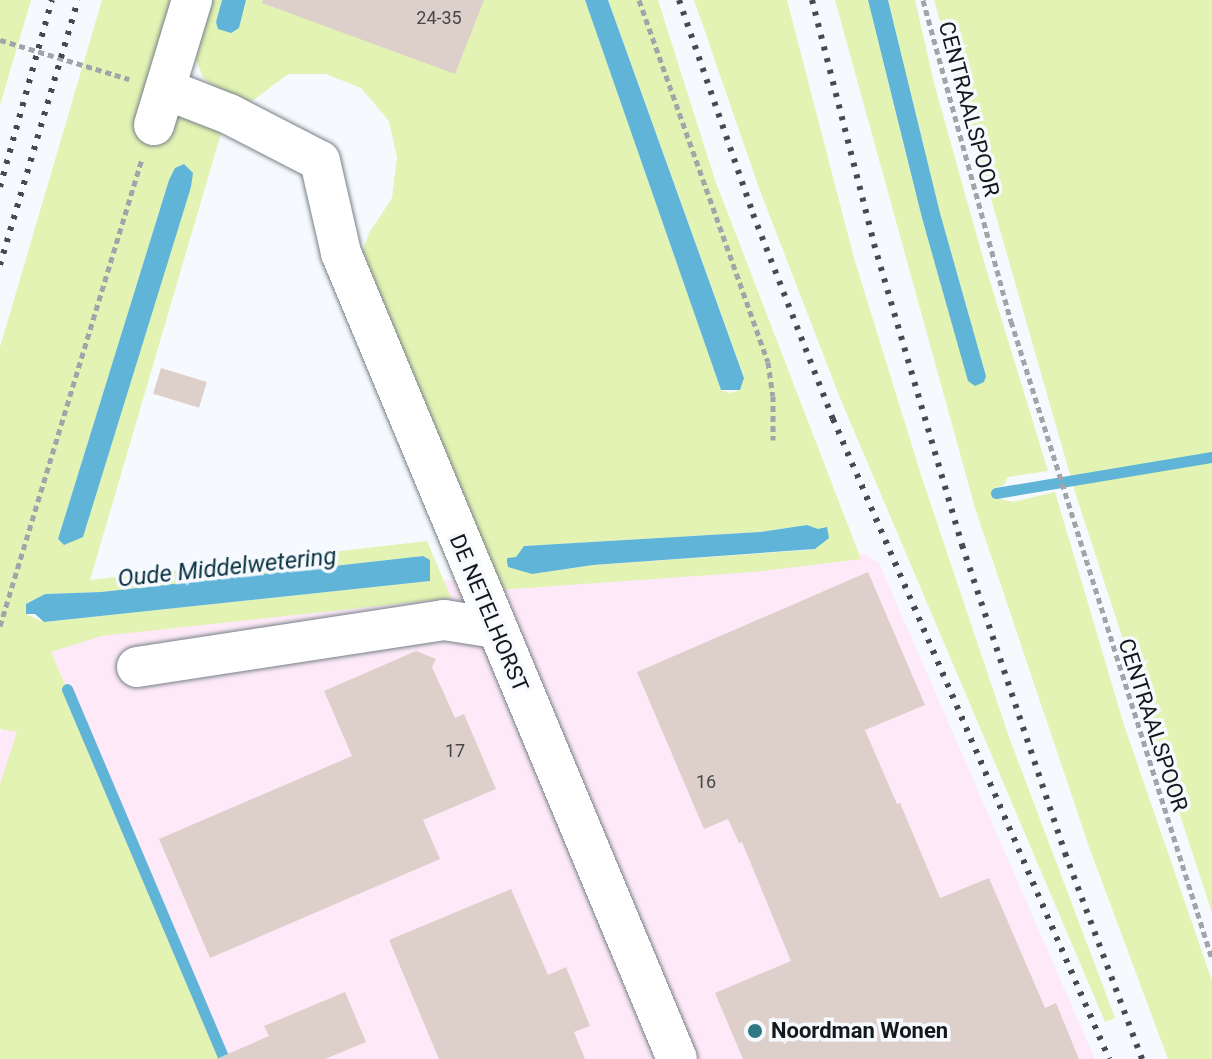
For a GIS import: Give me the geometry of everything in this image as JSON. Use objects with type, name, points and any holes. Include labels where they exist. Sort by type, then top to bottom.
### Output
[{"type":"street","points":[[159,107],[192,0]]},
{"type":"street","name":"DE NETELHORST","points":[[159,107],[229,114],[320,161],[341,253],[677,1059]]},
{"type":"street","points":[[137,667],[444,620],[495,628]]},
{"type":"path","points":[[639,0],[768,362],[773,396],[773,440]]},
{"type":"path","name":"CENTRAALSPOOR","points":[[923,0],[950,108],[1066,501],[1212,959]]},
{"type":"path","points":[[0,40],[159,107]]},
{"type":"path","points":[[0,626],[136,182]]},
{"type":"shaded area","points":[[834,553],[865,554],[879,563],[1095,1059],[0,1059],[0,735],[35,625],[438,580],[518,580]]},
{"type":"green space","points":[[0,0],[31,0],[0,105]]},
{"type":"green space","points":[[102,0],[181,0],[171,111],[222,130],[90,580],[427,541],[451,598],[101,636],[51,652],[224,1059],[0,1059],[0,784],[17,732],[0,729],[0,347]],"holes":[[[169,180],[191,187],[64,545],[58,539]],[[423,556],[429,581],[44,622],[26,614],[26,604],[45,594],[101,592]]]},
{"type":"green space","points":[[203,0],[222,0],[216,22],[239,28],[246,0],[585,0],[721,390],[730,393],[740,390],[744,377],[608,0],[658,0],[715,180],[861,559],[753,572],[497,590],[364,266],[363,250],[369,233],[392,198],[397,157],[389,121],[361,88],[326,74],[288,74],[251,102],[211,85],[203,77],[194,55]],"holes":[[[807,525],[818,530],[826,528],[829,538],[810,550],[593,565],[532,574],[516,567],[516,557],[524,546],[760,532]]]},
{"type":"green space","points":[[694,0],[787,0],[854,258],[921,475],[1009,737],[1115,1018],[1105,1022],[840,398],[759,188]]},
{"type":"green space","points":[[835,0],[868,0],[922,218],[970,383],[986,376],[940,213],[888,0],[915,0],[934,83],[985,265],[1048,471],[1008,477],[1004,485],[995,488],[996,498],[1013,502],[1055,492],[1124,725],[1212,981],[1212,1059],[1168,1059],[1089,847],[975,508]]},
{"type":"green space","points":[[934,0],[1212,0],[1212,913],[1075,492]]},
{"type":"water","points":[[222,0],[246,0],[239,28],[231,33],[218,29],[216,22]]},
{"type":"water","points":[[585,0],[608,0],[744,378],[740,390],[721,390]]},
{"type":"water","points":[[868,0],[888,0],[940,213],[986,376],[984,382],[975,386],[968,381],[922,218]]},
{"type":"water","points":[[184,164],[193,173],[191,187],[83,537],[64,545],[58,539],[169,180],[175,168]]},
{"type":"water","points":[[807,525],[818,529],[827,527],[829,538],[815,549],[593,565],[532,574],[508,567],[507,562],[507,558],[516,557],[524,546],[760,532]]},
{"type":"water","points":[[423,556],[430,560],[430,581],[44,622],[35,614],[26,614],[26,604],[45,594],[101,592]]},
{"type":"building","points":[[263,0],[484,0],[455,74],[262,3]]},
{"type":"building","points":[[161,368],[207,382],[199,408],[153,394]]},
{"type":"building","points":[[868,572],[925,705],[865,730],[897,804],[900,803],[940,898],[989,878],[1045,1008],[1056,1003],[1079,1059],[743,1059],[715,993],[791,961],[742,842],[739,843],[728,819],[704,829],[637,672]]},
{"type":"building","points":[[416,651],[436,659],[432,667],[455,718],[464,714],[496,789],[423,820],[440,859],[210,958],[159,839],[352,756],[324,691]]},
{"type":"building","points":[[511,889],[548,975],[566,967],[590,1026],[574,1032],[585,1059],[439,1059],[389,940]]},
{"type":"building","points":[[345,992],[366,1042],[325,1059],[216,1059],[269,1036],[264,1026]]},
{"type":"waterway","name":"Oude Middelwetering","points":[[996,493],[1212,457]]},
{"type":"waterway","points":[[67,689],[224,1059]]},
{"type":"railway","points":[[0,187],[52,0]]},
{"type":"railway","points":[[0,265],[78,0]]},
{"type":"railway","points":[[679,0],[753,214],[833,419],[1109,1059]]},
{"type":"railway","points":[[812,0],[874,244],[962,545],[1065,853],[1142,1059]]},
{"type":"place","name":"Noordman Wonen","points":[[755,1031]]}]
